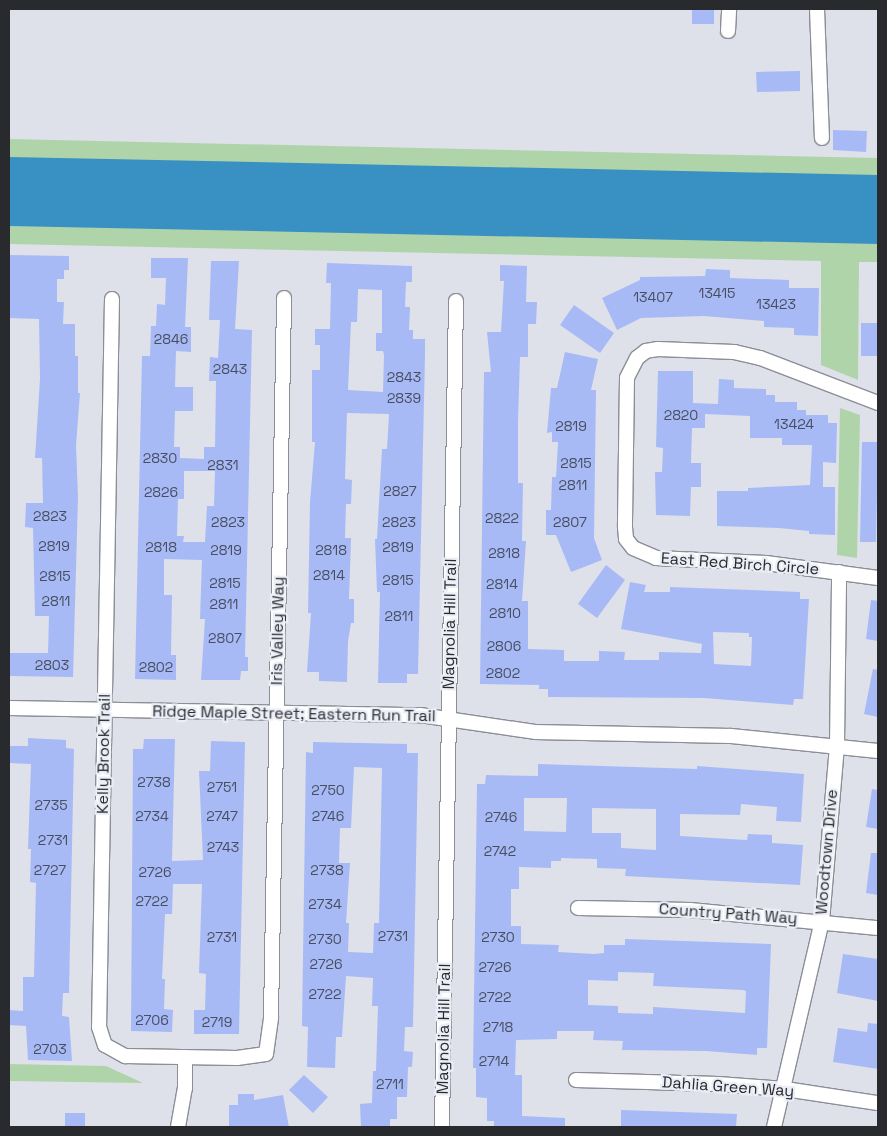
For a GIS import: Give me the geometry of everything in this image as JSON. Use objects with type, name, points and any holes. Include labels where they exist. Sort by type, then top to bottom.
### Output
[{"type":"street","points":[[728,31],[729,9]]},
{"type":"street","points":[[817,9],[822,138]]},
{"type":"street","name":"Iris Valley Way","points":[[266,1054],[272,1017],[284,298]]},
{"type":"street","name":"Kelly Brook Trail","points":[[112,299],[99,1027],[105,1045],[125,1056],[237,1058],[266,1054]]},
{"type":"street","name":"Magnolia Hill Trail","points":[[442,1127],[456,301]]},
{"type":"street","name":"East Red Birch Circle","points":[[878,403],[760,358],[734,352],[658,349],[637,358],[627,378],[625,527],[626,539],[633,548],[656,558],[766,563],[878,578]]},
{"type":"street","name":"Woodtown Drive","points":[[774,1127],[785,1089],[822,921],[837,746],[839,572]]},
{"type":"street","name":"Ridge Maple Street; Eastern Run Trail","points":[[9,708],[449,718],[536,732],[731,736],[878,751]]},
{"type":"street","name":"Country Path Way","points":[[578,908],[690,910],[822,921],[878,928]]},
{"type":"street","points":[[178,1127],[185,1088],[185,1057]]},
{"type":"street","name":"Dahlia Green Way","points":[[576,1080],[718,1084],[785,1089],[878,1103]]},
{"type":"green space","points":[[9,139],[878,158],[878,262],[859,262],[858,380],[821,365],[821,261],[9,244]]},
{"type":"green space","points":[[840,408],[860,415],[857,558],[837,555]]},
{"type":"green space","points":[[9,1064],[106,1066],[143,1083],[9,1081]]},
{"type":"water","points":[[9,157],[878,175],[878,244],[9,226]]},
{"type":"building","points":[[692,9],[714,9],[714,24],[692,24]]},
{"type":"building","points":[[800,71],[800,91],[757,92],[756,72]]},
{"type":"building","points":[[833,130],[867,131],[866,152],[833,150]]},
{"type":"building","points":[[9,255],[69,256],[69,270],[64,270],[64,279],[57,279],[57,302],[64,302],[63,324],[75,324],[75,356],[78,356],[78,393],[80,393],[76,445],[78,497],[73,677],[9,676],[9,653],[48,653],[49,616],[35,616],[33,528],[25,527],[26,503],[43,503],[42,458],[35,458],[40,379],[39,319],[9,318]]},
{"type":"building","points":[[151,258],[188,258],[185,327],[191,327],[191,352],[176,351],[175,387],[193,387],[193,411],[175,411],[174,447],[180,447],[180,458],[204,459],[204,447],[215,447],[216,381],[209,381],[210,357],[218,358],[220,320],[209,320],[211,261],[239,261],[235,329],[252,330],[245,657],[248,657],[248,671],[241,671],[240,680],[201,680],[205,619],[200,619],[202,560],[164,559],[164,595],[172,595],[171,655],[176,655],[176,680],[135,679],[142,356],[150,356],[151,326],[156,326],[157,304],[165,305],[166,278],[151,278]],"holes":[[[184,471],[215,471],[214,506],[207,506],[205,542],[183,542],[184,536],[177,536],[178,499],[184,499]]]},
{"type":"building","points":[[327,263],[412,266],[412,282],[406,282],[405,307],[410,307],[409,330],[413,330],[413,339],[425,339],[425,355],[418,674],[407,674],[407,683],[378,683],[380,592],[377,592],[375,539],[377,539],[382,449],[387,449],[389,414],[347,413],[345,479],[352,480],[351,504],[346,504],[345,538],[351,538],[349,599],[354,599],[354,623],[351,623],[348,641],[347,682],[319,681],[319,672],[307,672],[311,613],[308,613],[310,502],[315,442],[312,442],[312,370],[320,370],[320,345],[315,345],[315,329],[330,329],[331,283],[326,283]],"holes":[[[358,289],[382,290],[382,333],[376,333],[376,351],[383,351],[384,355],[383,392],[348,390],[351,322],[357,322]]]},
{"type":"building","points":[[500,265],[527,266],[526,302],[537,302],[536,324],[528,324],[528,357],[520,357],[518,422],[518,483],[523,483],[522,541],[526,541],[522,601],[528,601],[528,649],[564,650],[564,661],[599,661],[599,651],[625,652],[624,660],[659,660],[659,652],[701,653],[702,644],[621,629],[630,582],[646,585],[644,592],[670,592],[670,587],[800,592],[800,599],[809,599],[803,699],[794,699],[793,705],[704,698],[548,697],[548,689],[539,689],[539,685],[480,684],[484,372],[491,372],[487,332],[501,332],[504,281],[500,281]],"holes":[[[713,632],[749,633],[749,637],[752,637],[751,666],[714,664]]]},
{"type":"building","points":[[706,269],[730,270],[730,278],[789,280],[789,288],[819,288],[818,336],[794,335],[794,328],[764,327],[764,321],[704,316],[641,318],[617,330],[602,298],[640,280],[640,277],[705,276]]},
{"type":"building","points":[[574,305],[614,333],[600,353],[560,325]]},
{"type":"building","points":[[861,323],[878,323],[878,356],[861,356]]},
{"type":"building","points":[[565,352],[598,359],[591,390],[596,390],[594,538],[602,560],[571,572],[556,535],[546,535],[546,510],[551,510],[552,477],[556,477],[558,442],[552,442],[552,432],[547,433],[551,388],[557,388]]},
{"type":"building","points":[[658,371],[693,371],[693,403],[718,404],[719,379],[734,380],[734,388],[766,389],[766,395],[775,395],[775,402],[797,402],[797,410],[806,410],[806,415],[828,415],[828,423],[837,423],[836,463],[823,462],[823,487],[835,487],[835,535],[809,534],[809,531],[779,528],[717,526],[717,491],[748,491],[748,488],[810,485],[812,445],[782,445],[782,438],[750,438],[750,416],[705,414],[705,428],[692,428],[691,463],[701,463],[701,487],[691,487],[690,516],[656,515],[655,472],[662,472],[663,448],[656,447]]},
{"type":"building","points":[[862,442],[878,442],[876,542],[860,542]]},
{"type":"building","points":[[606,565],[625,580],[597,618],[578,604]]},
{"type":"building","points":[[871,600],[878,601],[878,641],[866,639]]},
{"type":"building","points":[[873,669],[878,670],[878,717],[864,714]]},
{"type":"building","points":[[28,738],[66,740],[66,748],[74,749],[69,993],[63,993],[62,1016],[69,1017],[72,1061],[28,1060],[26,1026],[9,1025],[9,1010],[23,1011],[23,977],[34,977],[36,883],[30,882],[31,849],[28,849],[31,764],[9,763],[9,746],[28,746]]},
{"type":"building","points":[[144,739],[175,739],[172,861],[203,860],[199,771],[210,771],[211,741],[245,742],[239,1034],[194,1034],[194,1010],[205,1010],[206,974],[199,973],[202,884],[173,884],[172,914],[165,914],[162,979],[165,979],[164,1009],[173,1010],[172,1032],[131,1031],[133,749],[143,749]]},
{"type":"building","points":[[313,742],[407,744],[407,753],[418,753],[413,1027],[405,1027],[404,1051],[413,1052],[412,1067],[408,1067],[407,1097],[397,1097],[397,1119],[390,1119],[390,1127],[361,1127],[360,1104],[372,1103],[373,1071],[376,1071],[378,1006],[372,1006],[373,978],[346,976],[342,1037],[336,1037],[335,1068],[307,1067],[308,1027],[302,1026],[306,752],[313,753]],"holes":[[[354,767],[382,768],[379,923],[374,923],[373,953],[348,952],[349,923],[346,923],[350,863],[339,863],[340,828],[351,828]]]},
{"type":"building","points":[[538,764],[697,769],[697,766],[804,774],[801,822],[776,821],[777,807],[741,804],[740,815],[680,814],[680,836],[747,840],[748,834],[772,835],[772,843],[803,845],[800,885],[625,876],[626,869],[597,868],[597,859],[561,858],[561,861],[551,861],[551,868],[519,867],[519,889],[511,889],[511,926],[521,926],[521,944],[559,945],[558,952],[604,953],[604,945],[625,945],[625,939],[771,944],[767,1048],[757,1048],[757,1055],[706,1051],[622,1050],[623,1041],[593,1040],[594,1031],[557,1031],[557,1039],[516,1040],[515,1075],[522,1075],[522,1116],[565,1118],[565,1127],[494,1127],[494,1121],[487,1121],[487,1098],[476,1097],[476,1068],[473,1068],[477,784],[485,784],[486,775],[538,776]],"holes":[[[524,798],[567,798],[566,832],[524,831]],[[592,808],[656,809],[656,850],[621,848],[621,833],[592,833]],[[618,972],[654,973],[653,986],[743,990],[746,991],[745,1013],[653,1007],[653,1014],[618,1013],[618,1006],[588,1005],[588,980],[618,981]]]},
{"type":"building","points":[[872,789],[878,790],[878,829],[866,827]]},
{"type":"building","points":[[871,853],[878,853],[878,895],[866,893]]},
{"type":"building","points":[[843,954],[878,959],[878,1001],[837,993]]},
{"type":"building","points":[[868,1023],[878,1024],[878,1069],[833,1062],[838,1028],[867,1032]]},
{"type":"building","points":[[304,1075],[328,1097],[313,1113],[289,1090]]},
{"type":"building","points":[[238,1094],[254,1094],[254,1100],[283,1095],[289,1127],[229,1127],[229,1105],[238,1105]]},
{"type":"building","points":[[621,1110],[737,1114],[736,1127],[621,1127]]},
{"type":"building","points":[[65,1113],[85,1113],[85,1127],[65,1127]]}]
